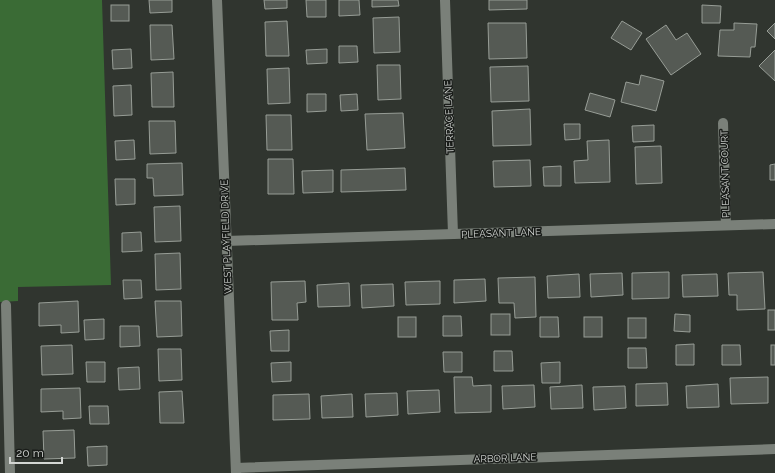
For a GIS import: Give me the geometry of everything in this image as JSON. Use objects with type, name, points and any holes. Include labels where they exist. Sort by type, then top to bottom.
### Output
[{"type":"street","name":"WEST PLAYFIELD DRIVE","points":[[217,0],[236,470]]},
{"type":"street","name":"TERRACE LANE","points":[[446,0],[453,234]]},
{"type":"street","name":"PLEASANT COURT","points":[[723,123],[726,225]]},
{"type":"street","name":"PLEASANT LANE","points":[[226,241],[775,224]]},
{"type":"street","points":[[6,305],[7,472]]},
{"type":"street","name":"ARBOR LANE","points":[[236,470],[775,448]]},
{"type":"green space","points":[[0,0],[102,0],[111,285],[18,287],[18,301],[0,302]]},
{"type":"building","points":[[149,0],[172,0],[172,12],[150,13]]},
{"type":"building","points":[[264,0],[287,0],[287,8],[265,9]]},
{"type":"building","points":[[306,0],[326,0],[326,17],[307,17]]},
{"type":"building","points":[[339,0],[359,0],[360,15],[339,16]]},
{"type":"building","points":[[372,0],[398,0],[399,6],[372,7]]},
{"type":"building","points":[[489,0],[527,0],[527,9],[489,10]]},
{"type":"building","points":[[111,5],[129,5],[129,21],[111,21]]},
{"type":"building","points":[[702,5],[721,6],[720,23],[702,23]]},
{"type":"building","points":[[399,17],[400,52],[374,53],[373,18]]},
{"type":"building","points":[[287,21],[289,56],[266,56],[265,22]]},
{"type":"building","points":[[622,21],[642,33],[631,50],[611,38]]},
{"type":"building","points":[[488,23],[526,23],[527,58],[489,59]]},
{"type":"building","points":[[734,23],[757,24],[755,47],[751,47],[750,57],[718,56],[720,30],[734,30]]},
{"type":"building","points":[[775,23],[775,39],[767,31]]},
{"type":"building","points":[[150,25],[172,25],[174,59],[151,60]]},
{"type":"building","points":[[666,25],[676,40],[687,33],[701,54],[671,75],[646,39]]},
{"type":"building","points":[[339,46],[357,46],[358,62],[339,63]]},
{"type":"building","points":[[131,49],[132,68],[113,69],[112,50]]},
{"type":"building","points":[[327,49],[327,63],[307,64],[306,50]]},
{"type":"building","points":[[775,50],[775,81],[759,66]]},
{"type":"building","points":[[377,65],[400,65],[401,99],[378,100]]},
{"type":"building","points":[[528,66],[529,101],[491,102],[490,67]]},
{"type":"building","points":[[289,68],[290,103],[268,104],[267,69]]},
{"type":"building","points":[[173,72],[174,107],[152,107],[151,73]]},
{"type":"building","points":[[641,75],[664,81],[656,111],[621,102],[626,82],[639,85]]},
{"type":"building","points":[[131,85],[132,115],[114,116],[113,86]]},
{"type":"building","points":[[590,93],[615,100],[610,117],[585,110]]},
{"type":"building","points":[[307,94],[326,94],[326,111],[307,112]]},
{"type":"building","points":[[357,94],[358,110],[341,111],[340,95]]},
{"type":"building","points":[[530,109],[531,145],[493,146],[492,111]]},
{"type":"building","points":[[403,113],[405,148],[367,150],[365,114]]},
{"type":"building","points":[[266,115],[291,115],[292,150],[267,150]]},
{"type":"building","points":[[149,121],[175,121],[176,153],[150,154]]},
{"type":"building","points":[[564,124],[580,124],[580,139],[565,140]]},
{"type":"building","points":[[654,125],[654,141],[633,142],[632,126]]},
{"type":"building","points":[[134,140],[135,159],[116,160],[115,141]]},
{"type":"building","points":[[609,140],[610,182],[575,183],[574,161],[588,160],[587,141]]},
{"type":"building","points":[[661,146],[662,183],[636,184],[635,147]]},
{"type":"building","points":[[268,159],[293,159],[294,194],[268,194]]},
{"type":"building","points":[[530,160],[531,186],[494,187],[493,161]]},
{"type":"building","points":[[182,163],[183,195],[154,196],[153,178],[147,178],[147,164]]},
{"type":"building","points":[[775,164],[775,180],[770,180],[770,165]]},
{"type":"building","points":[[561,166],[561,186],[544,186],[543,167]]},
{"type":"building","points":[[405,168],[406,190],[341,192],[341,170]]},
{"type":"building","points":[[333,170],[333,192],[303,193],[302,171]]},
{"type":"building","points":[[115,179],[135,179],[135,204],[116,205]]},
{"type":"building","points":[[180,206],[181,241],[155,242],[154,207]]},
{"type":"building","points":[[141,232],[142,251],[122,252],[122,233]]},
{"type":"building","points":[[180,253],[181,289],[156,290],[155,254]]},
{"type":"building","points":[[669,272],[669,298],[632,299],[632,273]]},
{"type":"building","points":[[763,272],[765,309],[737,310],[737,295],[729,295],[728,273]]},
{"type":"building","points":[[622,273],[623,295],[591,297],[590,274]]},
{"type":"building","points":[[579,274],[580,297],[548,298],[547,276]]},
{"type":"building","points":[[717,274],[718,296],[683,297],[682,275]]},
{"type":"building","points":[[535,277],[536,317],[515,318],[514,303],[499,303],[498,278]]},
{"type":"building","points":[[485,279],[486,301],[454,303],[454,280]]},
{"type":"building","points":[[123,280],[141,280],[142,298],[124,299]]},
{"type":"building","points":[[305,281],[306,302],[297,303],[298,320],[272,320],[271,282]]},
{"type":"building","points":[[440,281],[440,304],[406,305],[405,282]]},
{"type":"building","points":[[349,283],[350,306],[318,307],[317,285]]},
{"type":"building","points":[[393,284],[394,306],[362,308],[361,285]]},
{"type":"building","points":[[78,301],[79,332],[61,333],[61,325],[39,326],[39,303]]},
{"type":"building","points":[[155,301],[181,301],[182,336],[157,337]]},
{"type":"building","points":[[768,310],[775,310],[775,330],[768,330]]},
{"type":"building","points":[[491,314],[510,314],[510,335],[491,335]]},
{"type":"building","points":[[675,314],[690,315],[690,332],[674,331]]},
{"type":"building","points":[[443,316],[461,316],[462,336],[443,336]]},
{"type":"building","points":[[398,317],[416,317],[416,337],[398,337]]},
{"type":"building","points":[[540,317],[558,317],[559,337],[540,337]]},
{"type":"building","points":[[584,317],[602,317],[602,337],[584,337]]},
{"type":"building","points":[[628,318],[646,318],[646,338],[628,338]]},
{"type":"building","points":[[104,319],[104,339],[85,340],[84,320]]},
{"type":"building","points":[[120,326],[139,326],[140,346],[120,347]]},
{"type":"building","points":[[289,330],[289,351],[271,351],[270,331]]},
{"type":"building","points":[[694,344],[694,365],[676,365],[676,345]]},
{"type":"building","points":[[72,345],[73,374],[42,375],[41,346]]},
{"type":"building","points":[[722,345],[740,345],[741,365],[722,365]]},
{"type":"building","points":[[771,345],[775,345],[775,365],[771,365]]},
{"type":"building","points":[[628,348],[646,348],[647,368],[628,368]]},
{"type":"building","points":[[158,349],[181,349],[182,380],[159,381]]},
{"type":"building","points":[[494,351],[512,351],[513,371],[494,371]]},
{"type":"building","points":[[443,352],[462,352],[462,372],[444,372]]},
{"type":"building","points":[[86,362],[105,362],[105,382],[87,382]]},
{"type":"building","points":[[291,362],[291,381],[272,382],[271,363]]},
{"type":"building","points":[[560,362],[560,383],[542,383],[541,363]]},
{"type":"building","points":[[139,367],[140,389],[119,390],[118,368]]},
{"type":"building","points":[[454,377],[472,377],[473,386],[491,385],[491,412],[455,413]]},
{"type":"building","points":[[768,377],[768,403],[731,404],[730,378]]},
{"type":"building","points":[[667,383],[668,405],[636,406],[636,384]]},
{"type":"building","points":[[718,384],[719,407],[687,408],[686,386]]},
{"type":"building","points":[[534,385],[535,407],[503,409],[502,386]]},
{"type":"building","points":[[582,385],[583,408],[551,409],[550,387]]},
{"type":"building","points":[[625,386],[626,408],[594,410],[593,387]]},
{"type":"building","points":[[80,388],[81,418],[63,419],[63,411],[41,412],[41,389]]},
{"type":"building","points":[[439,390],[440,412],[408,414],[407,391]]},
{"type":"building","points":[[182,391],[184,423],[160,423],[159,392]]},
{"type":"building","points":[[397,393],[398,415],[366,417],[365,394]]},
{"type":"building","points":[[309,394],[310,419],[273,420],[273,395]]},
{"type":"building","points":[[352,394],[353,417],[322,418],[321,396]]},
{"type":"building","points":[[89,406],[108,406],[109,424],[90,424]]},
{"type":"building","points":[[74,430],[75,458],[44,459],[43,431]]},
{"type":"building","points":[[107,446],[107,465],[88,466],[87,447]]}]
